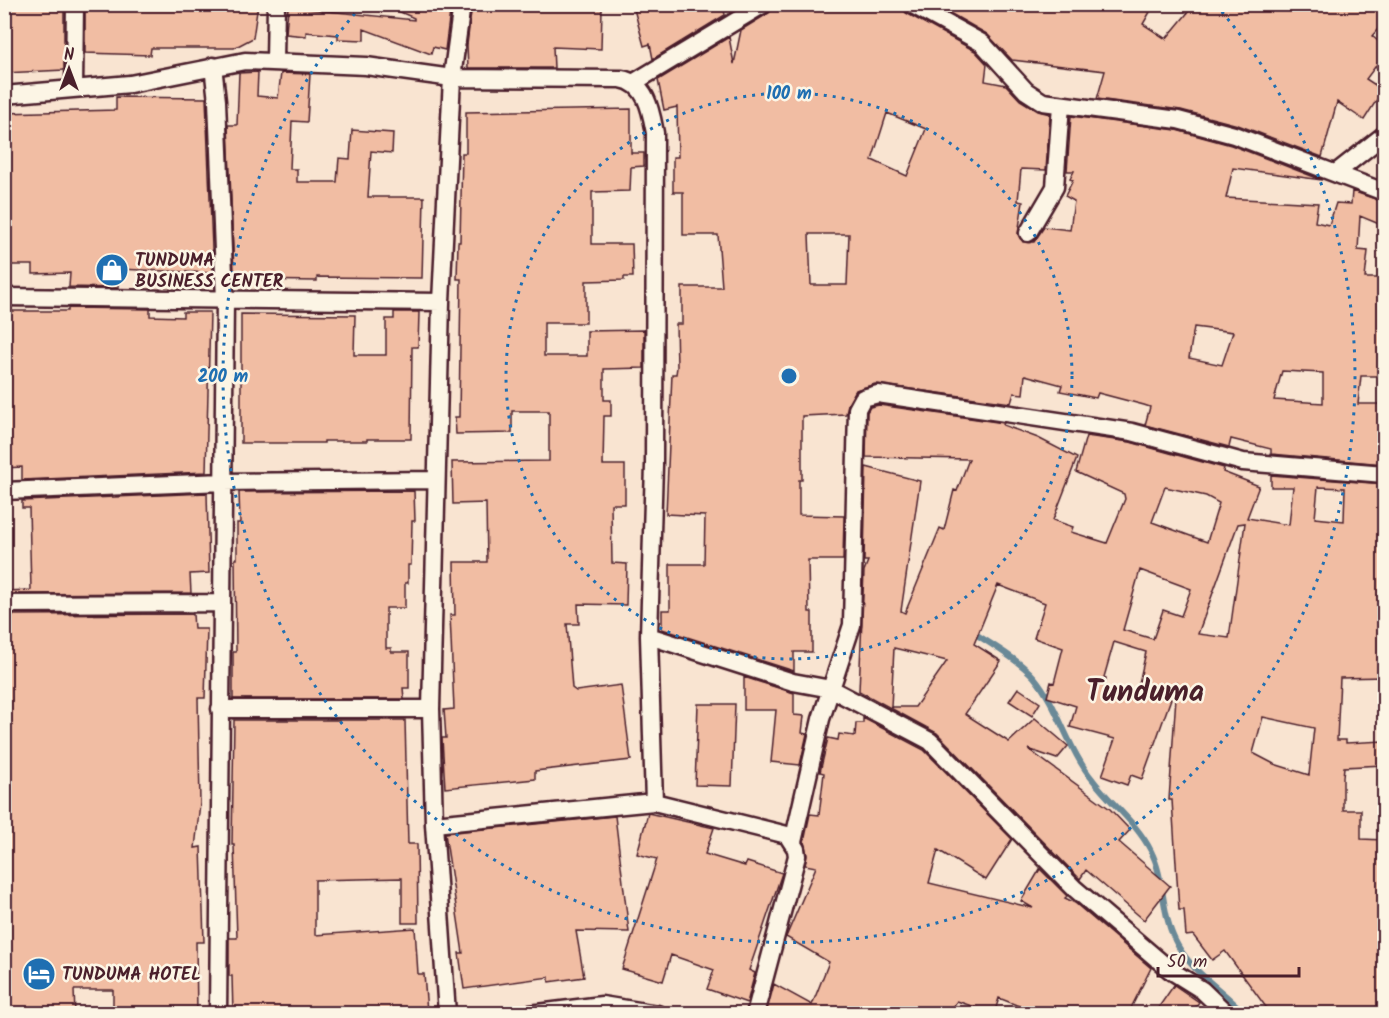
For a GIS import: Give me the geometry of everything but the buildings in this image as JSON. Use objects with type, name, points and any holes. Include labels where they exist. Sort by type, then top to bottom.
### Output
[{"type":"street","points":[[74,89],[75,4]]},
{"type":"street","points":[[275,61],[276,4]]},
{"type":"street","points":[[447,1014],[434,824],[430,710],[441,302],[452,78],[462,4]]},
{"type":"street","points":[[633,83],[764,4]]},
{"type":"street","points":[[911,4],[982,43],[1034,97],[1061,105],[1178,120],[1234,135],[1337,172],[1384,192]]},
{"type":"street","points":[[4,95],[130,84],[245,61],[366,66],[452,78],[621,80],[633,83],[651,108],[655,133],[654,465],[649,636],[654,801]]},
{"type":"street","points":[[213,66],[217,101],[225,300],[218,1014]]},
{"type":"street","points":[[1028,233],[1055,187],[1061,105]]},
{"type":"street","points":[[1337,172],[1384,135]]},
{"type":"street","points":[[4,297],[441,302]]},
{"type":"street","points":[[793,842],[821,719],[852,625],[857,409],[863,398],[870,395],[1132,432],[1243,462],[1384,474]]},
{"type":"street","points":[[4,491],[223,482],[436,480]]},
{"type":"street","points":[[4,604],[221,603]]},
{"type":"street","points":[[649,636],[793,682],[831,689],[930,741],[1074,888],[1170,970],[1202,990],[1227,1014]]},
{"type":"street","points":[[220,710],[430,710]]},
{"type":"street","points":[[434,824],[654,801],[787,835],[793,842],[797,856],[755,1014]]},
{"type":"street","points":[[530,1014],[602,1005],[658,1014]]},
{"type":"waterway","points":[[972,632],[1021,665],[1043,689],[1084,768],[1139,831],[1151,851],[1159,874],[1168,922],[1178,946],[1192,965],[1245,1014]]},
{"type":"place","name":"TUNDUMA BUSINESS CENTER","points":[[112,270]]},
{"type":"place","name":"TUNDUMA HOTEL","points":[[39,974]]},
{"type":"district","name":"Tunduma","points":[[1145,691]]}]
